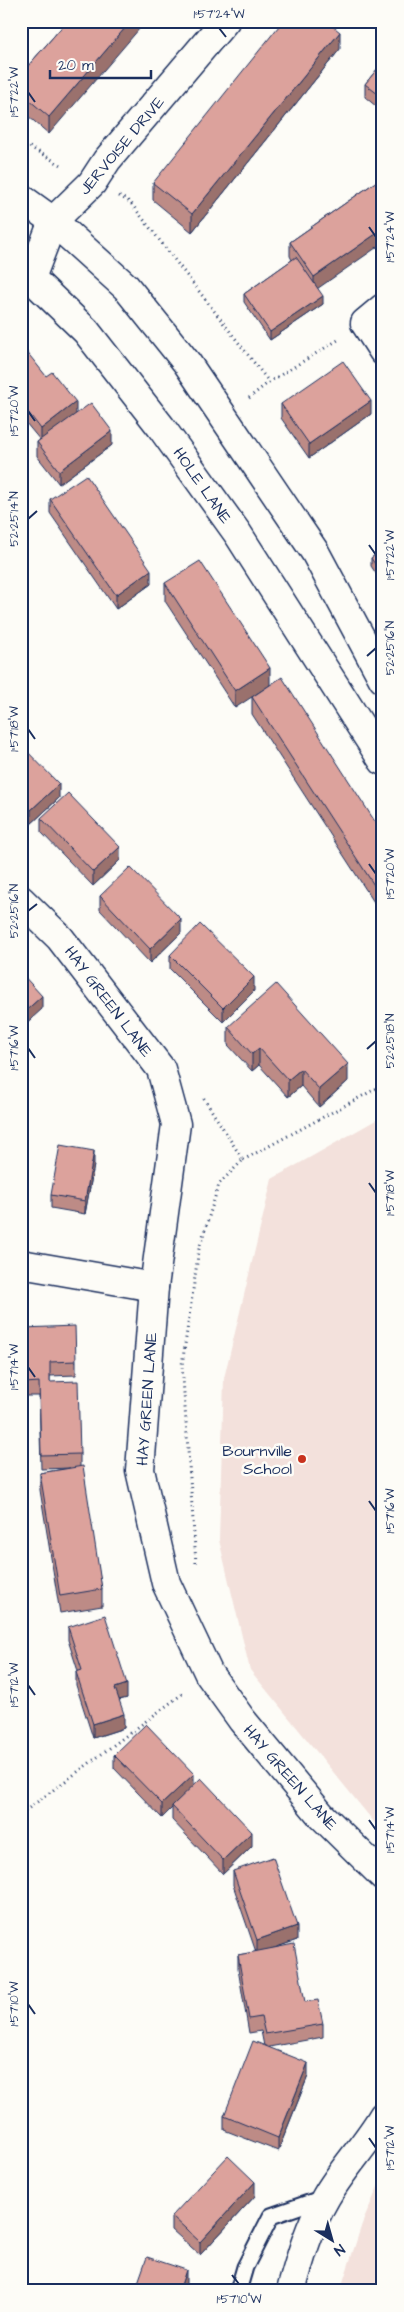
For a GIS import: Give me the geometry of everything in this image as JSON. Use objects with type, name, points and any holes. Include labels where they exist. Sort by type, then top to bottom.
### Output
[{"type":"street","name":"JERVOISE DRIVE","points":[[53,221],[92,183],[107,160],[225,21]]},
{"type":"street","points":[[21,198],[53,221],[126,288],[214,401],[315,552],[383,679]]},
{"type":"street","name":"HOLE LANE","points":[[53,221],[31,278],[86,331],[162,427],[238,534],[383,761]]},
{"type":"street","points":[[374,316],[383,351]]},
{"type":"street","name":"HAY GREEN LANE","points":[[21,900],[60,938],[161,1069],[176,1124],[154,1287],[140,1470],[166,1583],[209,1674],[242,1720],[320,1814],[383,1876]]},
{"type":"street","points":[[21,1264],[154,1287]]},
{"type":"street","points":[[291,2291],[302,2253],[326,2197],[371,2136],[383,2116]]},
{"type":"lane","points":[[238,2291],[245,2267],[271,2216],[326,2197]]},
{"type":"path","points":[[21,142],[92,183],[130,202],[269,382],[374,316]]},
{"type":"path","points":[[196,1568],[182,1365],[200,1249],[220,1184],[243,1160],[383,1085]]},
{"type":"path","points":[[202,1095],[243,1160]]},
{"type":"path","points":[[21,1814],[209,1674]]},
{"type":"shaded area","name":"Bournville School","points":[[383,1116],[383,1833],[250,1670],[219,1540],[224,1378],[272,1179]]},
{"type":"shaded area","points":[[383,2175],[383,2291],[340,2291],[362,2224]]},
{"type":"building","points":[[67,21],[131,21],[49,117],[21,93],[21,74]]},
{"type":"building","points":[[283,21],[326,21],[340,32],[192,214],[153,183]]},
{"type":"building","points":[[383,62],[383,98],[365,84]]},
{"type":"building","points":[[377,181],[383,190],[383,229],[314,277],[290,242]]},
{"type":"building","points":[[296,257],[323,296],[270,332],[244,294]]},
{"type":"building","points":[[22,346],[46,376],[52,372],[76,402],[41,429],[21,403]]},
{"type":"building","points":[[343,361],[371,401],[309,444],[281,404]]},
{"type":"building","points":[[91,403],[112,431],[59,471],[37,442]]},
{"type":"building","points":[[86,475],[151,570],[116,595],[50,499]]},
{"type":"building","points":[[383,550],[383,576],[371,558]]},
{"type":"building","points":[[200,561],[270,668],[235,691],[165,583]]},
{"type":"building","points":[[282,677],[383,834],[383,899],[252,697]]},
{"type":"building","points":[[21,745],[59,784],[31,810],[21,800]]},
{"type":"building","points":[[68,793],[120,847],[93,872],[41,818]]},
{"type":"building","points":[[130,867],[181,919],[150,949],[100,896]]},
{"type":"building","points":[[200,924],[254,977],[223,1008],[170,955]]},
{"type":"building","points":[[21,973],[42,996],[21,1015]]},
{"type":"building","points":[[276,984],[348,1064],[319,1089],[301,1069],[288,1080],[259,1048],[252,1054],[228,1027]]},
{"type":"building","points":[[60,1145],[94,1151],[85,1201],[51,1195]]},
{"type":"building","points":[[75,1326],[76,1361],[50,1362],[50,1382],[78,1381],[80,1454],[41,1455],[39,1382],[25,1383],[23,1328]]},
{"type":"building","points":[[83,1466],[102,1589],[60,1596],[40,1473]]},
{"type":"building","points":[[105,1615],[127,1684],[115,1688],[124,1714],[93,1724],[76,1672],[82,1670],[68,1627]]},
{"type":"building","points":[[146,1724],[194,1774],[162,1804],[114,1755]]},
{"type":"building","points":[[201,1778],[252,1832],[223,1860],[172,1806]]},
{"type":"building","points":[[273,1857],[297,1926],[257,1940],[233,1871]]},
{"type":"building","points":[[21,1877],[24,1877],[21,1896]]},
{"type":"building","points":[[294,1944],[305,2002],[318,2000],[323,2024],[265,2034],[261,2017],[249,2019],[238,1955]]},
{"type":"building","points":[[253,2041],[308,2063],[278,2138],[224,2116]]},
{"type":"building","points":[[228,2156],[255,2182],[200,2242],[172,2216]]},
{"type":"building","points":[[147,2257],[186,2270],[179,2291],[135,2291]]},
{"type":"place","name":"Bournville School","points":[[302,1459]]}]
